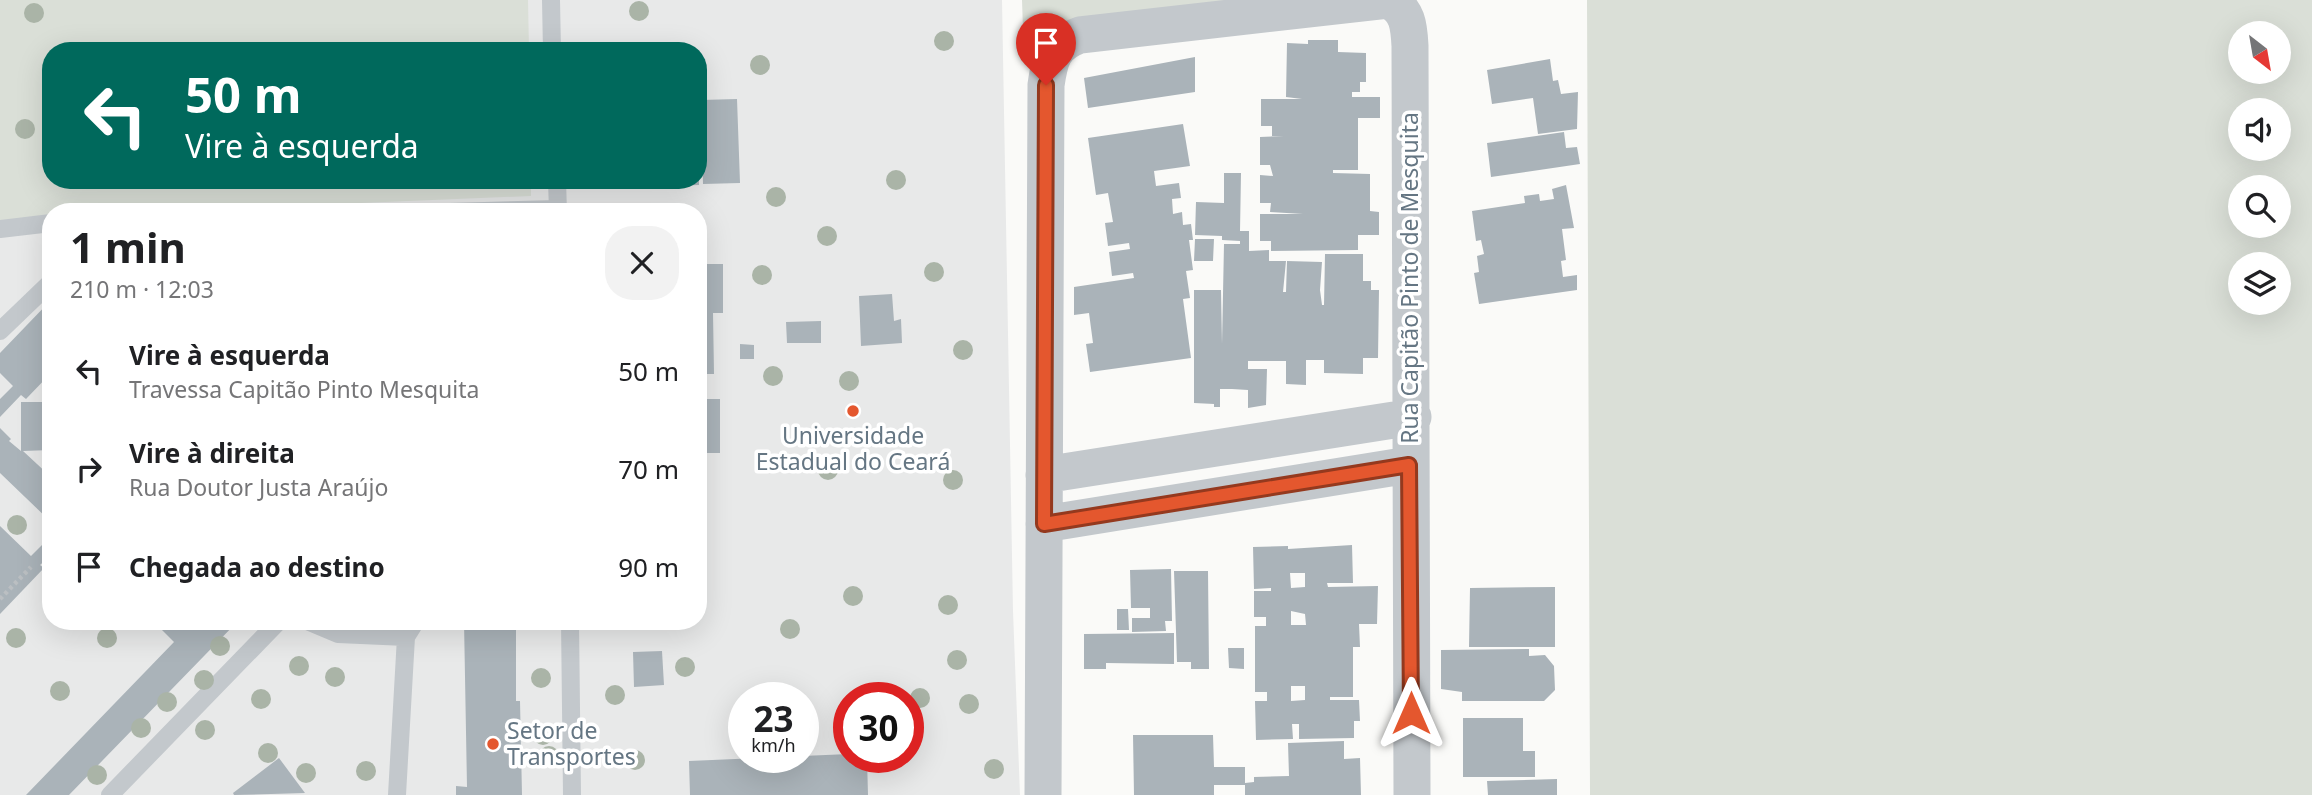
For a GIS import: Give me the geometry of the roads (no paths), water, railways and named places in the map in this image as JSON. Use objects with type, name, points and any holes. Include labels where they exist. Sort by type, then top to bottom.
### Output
[{"type":"street","name":"Rua Capitão Pinto de Mesquita","points":[[1044,475],[1046,85],[1052,53],[1065,40],[1080,35],[1388,0],[1405,13],[1409,24],[1410,46],[1413,417],[1409,465],[1412,795]]},
{"type":"street","points":[[1043,795],[1044,475],[1413,417]]},
{"type":"street","points":[[1044,524],[1409,465]]},
{"type":"lane","points":[[551,0],[552,42]]},
{"type":"lane","points":[[0,229],[42,224]]},
{"type":"lane","points":[[0,331],[42,291]]},
{"type":"lane","points":[[110,795],[270,630]]},
{"type":"lane","points":[[328,630],[338,634],[406,638]]},
{"type":"lane","points":[[397,795],[406,638],[411,630]]},
{"type":"lane","points":[[570,630],[572,795]]},
{"type":"place","name":"Universidade Estadual do Ceará","points":[[853,411]]},
{"type":"place","name":"Setor de Transportes","points":[[493,744]]}]
